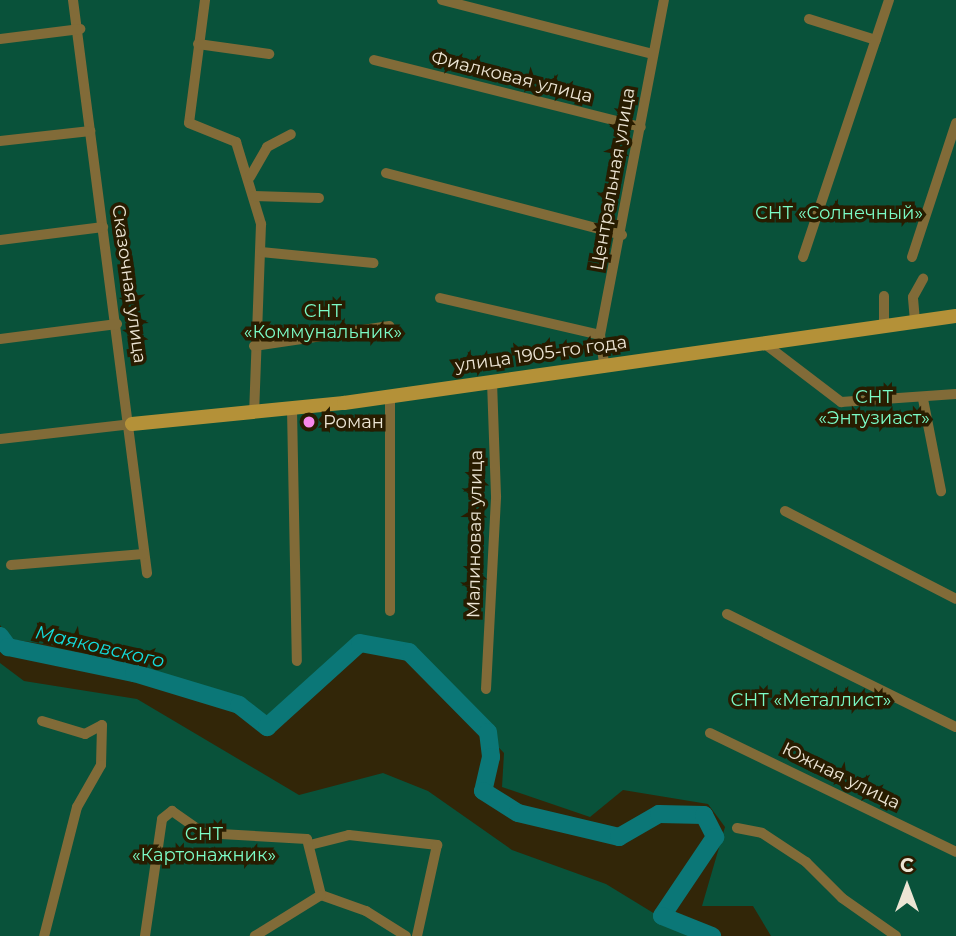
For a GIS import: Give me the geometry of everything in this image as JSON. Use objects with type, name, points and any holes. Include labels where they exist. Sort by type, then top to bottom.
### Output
[{"type":"street","name":"Сказочная улица","points":[[74,0],[132,424],[146,573]]},
{"type":"street","points":[[205,0],[189,123],[236,142],[250,177],[261,252],[254,346],[254,412]]},
{"type":"street","points":[[442,0],[652,54]]},
{"type":"street","name":"Центральная улица","points":[[604,363],[600,335],[622,235],[652,54],[664,0]]},
{"type":"street","points":[[803,257],[889,0]]},
{"type":"street","points":[[809,19],[876,40]]},
{"type":"street","points":[[0,39],[80,29]]},
{"type":"street","points":[[198,44],[269,54]]},
{"type":"street","name":"Фиалковая улица","points":[[374,60],[641,127]]},
{"type":"street","points":[[912,257],[956,123]]},
{"type":"street","points":[[0,141],[90,131]]},
{"type":"street","points":[[250,177],[267,147],[291,134]]},
{"type":"street","points":[[386,173],[622,235]]},
{"type":"street","points":[[254,196],[319,198]]},
{"type":"street","points":[[0,240],[103,227]]},
{"type":"street","points":[[261,252],[373,263]]},
{"type":"street","points":[[915,321],[913,297],[923,279]]},
{"type":"street","points":[[884,296],[884,325]]},
{"type":"street","points":[[440,298],[600,335]]},
{"type":"street","name":"улица 1905-го года","points":[[132,424],[292,409],[604,363],[765,344],[956,316]]},
{"type":"street","points":[[0,339],[117,324]]},
{"type":"street","points":[[254,346],[390,326]]},
{"type":"street","points":[[765,344],[841,402],[923,399],[956,394]]},
{"type":"street","name":"Малиновая улица","points":[[486,689],[496,496],[492,380]]},
{"type":"street","points":[[390,395],[390,611]]},
{"type":"street","points":[[923,399],[940,491]]},
{"type":"street","points":[[292,409],[297,661]]},
{"type":"street","points":[[0,439],[132,424]]},
{"type":"street","points":[[785,511],[956,599]]},
{"type":"street","points":[[11,565],[144,554]]},
{"type":"street","points":[[727,614],[956,727]]},
{"type":"street","points":[[42,720],[85,734],[102,725],[101,765],[76,807],[44,936]]},
{"type":"street","name":"Южная улица","points":[[710,733],[956,852]]},
{"type":"street","points":[[145,936],[162,819],[172,811],[203,833],[288,834],[310,845],[349,835],[437,845],[417,936]]},
{"type":"street","points":[[737,828],[762,833],[806,862],[842,898],[896,936]]},
{"type":"street","points":[[310,845],[321,895]]},
{"type":"street","points":[[255,936],[321,895]]},
{"type":"street","points":[[321,895],[366,911],[406,936]]},
{"type":"green space","name":"СНТ «Коммунальник»","points":[[0,0],[956,0],[956,936],[771,936],[753,906],[702,906],[725,827],[708,804],[623,790],[590,817],[502,787],[504,753],[408,652],[360,643],[267,727],[236,704],[85,650],[10,639],[0,625]]},
{"type":"green space","name":"СНТ «Картонажник»","points":[[0,663],[24,681],[137,699],[299,795],[383,773],[428,791],[512,850],[606,884],[691,936],[0,936]]},
{"type":"waterway","name":"Маяковского","points":[[0,636],[8,647],[134,673],[239,705],[267,727],[360,643],[409,652],[488,732],[491,757],[483,791],[518,813],[619,837],[659,814],[704,815],[715,837],[662,916],[712,936]]},
{"type":"place","name":"Роман","points":[[309,422]]},
{"type":"park label","name":"СНТ «Солнечный»","points":[[839,213]]},
{"type":"park label","name":"СНТ «Энтузиаст»","points":[[874,408]]},
{"type":"park label","name":"СНТ «Металлист»","points":[[811,700]]}]
